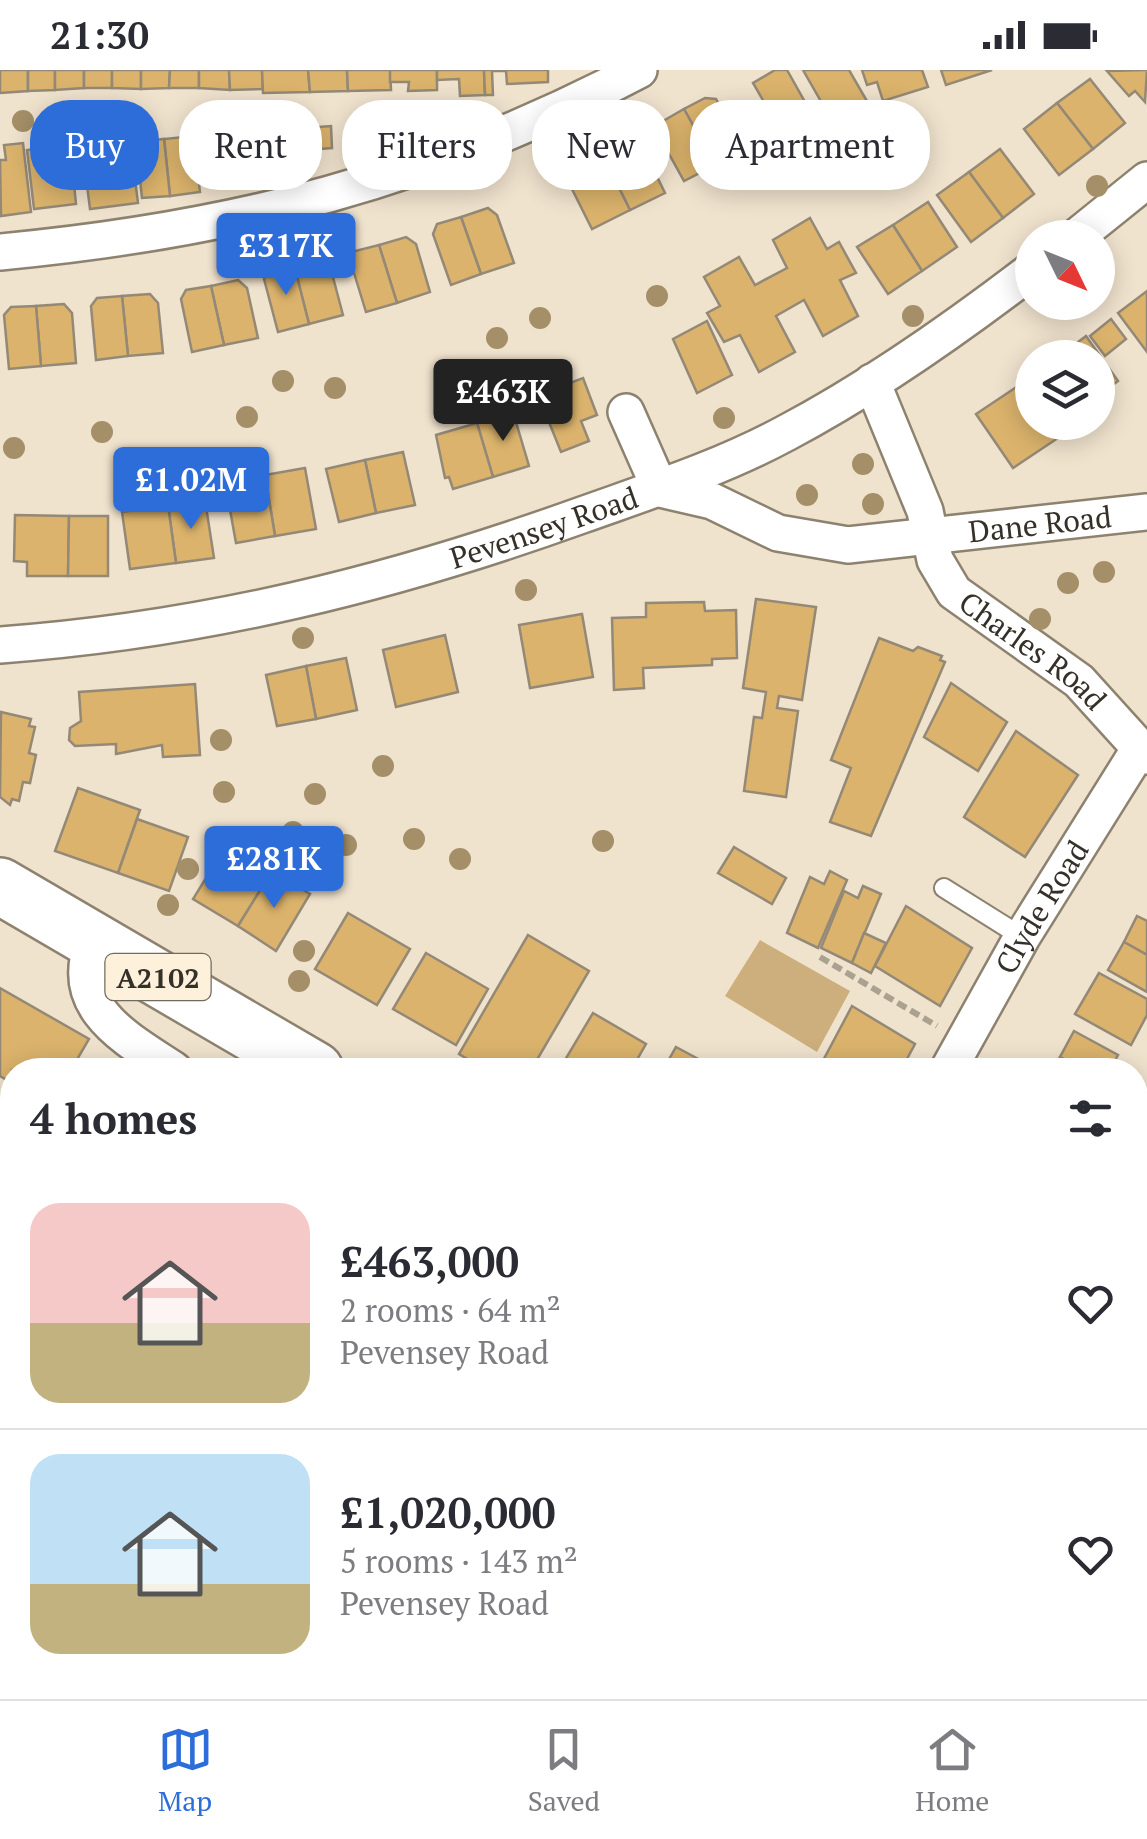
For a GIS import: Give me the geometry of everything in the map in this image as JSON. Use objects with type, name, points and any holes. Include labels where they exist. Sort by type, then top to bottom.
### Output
[{"type":"main road","name":"A2102","points":[[0,886],[295,1058]]},
{"type":"street","points":[[0,252],[224,223],[340,194],[431,165],[639,70]]},
{"type":"street","points":[[1097,220],[1147,180]]},
{"type":"street","name":"Pevensey Road","points":[[0,645],[118,636],[344,591],[660,489],[788,432],[872,382],[1015,282]]},
{"type":"street","name":"Charles Road","points":[[872,382],[933,538],[935,560],[954,592],[1079,681],[1144,752]]},
{"type":"street","points":[[626,412],[660,489],[712,501],[778,534],[848,545],[933,538]]},
{"type":"street","name":"Dane Road","points":[[933,538],[1147,512]]},
{"type":"street","name":"Clyde Road","points":[[956,1056],[1022,937],[1144,752]]},
{"type":"street","points":[[94,940],[84,964],[90,1002],[156,1058]]},
{"type":"lane","points":[[944,888],[1022,937]]},
{"type":"path","points":[[820,957],[956,1056]]},
{"type":"shaded area","points":[[760,940],[850,991],[817,1052],[725,996]]},
{"type":"building","points":[[0,70],[28,70],[28,91],[0,93]]},
{"type":"building","points":[[28,70],[55,70],[55,90],[28,91]]},
{"type":"building","points":[[55,70],[84,70],[84,88],[55,90]]},
{"type":"building","points":[[84,70],[112,70],[112,88],[84,88]]},
{"type":"building","points":[[112,70],[141,70],[141,89],[112,88]]},
{"type":"building","points":[[141,70],[170,70],[169,88],[141,89]]},
{"type":"building","points":[[170,70],[199,70],[199,88],[169,88]]},
{"type":"building","points":[[199,70],[229,70],[230,90],[199,88]]},
{"type":"building","points":[[229,70],[262,70],[263,89],[230,90]]},
{"type":"building","points":[[262,70],[308,70],[310,92],[263,93]]},
{"type":"building","points":[[308,70],[347,70],[348,91],[310,92]]},
{"type":"building","points":[[347,70],[390,70],[391,90],[348,91]]},
{"type":"building","points":[[390,70],[437,70],[437,90],[408,91],[409,82],[390,82]]},
{"type":"building","points":[[437,70],[484,70],[485,95],[460,96],[459,79],[437,80]]},
{"type":"building","points":[[484,70],[548,70],[548,82],[507,84],[506,71],[492,71],[493,95],[485,95]]},
{"type":"building","points":[[775,70],[787,70],[804,100],[763,100],[753,83]]},
{"type":"building","points":[[803,70],[849,70],[866,100],[820,100]]},
{"type":"building","points":[[862,70],[922,70],[928,87],[883,100],[877,82],[867,85]]},
{"type":"building","points":[[941,70],[992,70],[946,85]]},
{"type":"building","points":[[1147,70],[1145,102],[1135,91],[1129,96],[1107,71]]},
{"type":"building","points":[[1090,79],[1125,123],[1093,149],[1057,103]]},
{"type":"building","points":[[1057,103],[1093,149],[1059,175],[1024,129]]},
{"type":"building","points":[[684,109],[690,120],[690,178],[684,181],[670,156],[670,117]]},
{"type":"building","points":[[331,126],[332,148],[322,149],[322,127]]},
{"type":"building","points":[[179,137],[179,190],[200,192],[170,196],[164,139]]},
{"type":"building","points":[[164,139],[170,196],[142,198],[141,190],[159,190],[159,140]]},
{"type":"building","points":[[23,143],[31,212],[1,216],[0,160],[6,160],[4,145]]},
{"type":"building","points":[[1000,149],[1034,194],[1003,218],[969,172]]},
{"type":"building","points":[[969,172],[1003,218],[971,242],[937,195]]},
{"type":"building","points":[[32,190],[75,190],[76,204],[34,209]]},
{"type":"building","points":[[88,190],[136,190],[138,203],[90,209]]},
{"type":"building","points":[[572,190],[620,190],[630,210],[592,229]]},
{"type":"building","points":[[620,190],[664,190],[665,193],[630,210]]},
{"type":"building","points":[[928,202],[957,247],[922,271],[893,225]]},
{"type":"building","points":[[488,208],[497,215],[514,263],[481,274],[461,217]]},
{"type":"building","points":[[461,217],[481,274],[451,285],[433,234],[437,224]]},
{"type":"building","points":[[810,218],[827,249],[839,242],[856,273],[840,280],[858,316],[823,336],[804,300],[776,316],[795,352],[759,372],[740,335],[724,342],[707,313],[720,306],[704,277],[739,257],[755,285],[787,268],[773,240]]},
{"type":"building","points":[[893,225],[922,271],[888,294],[857,247]]},
{"type":"building","points":[[406,237],[416,244],[430,292],[397,303],[379,245]]},
{"type":"building","points":[[379,245],[397,303],[366,312],[350,260],[355,251]]},
{"type":"building","points":[[321,259],[330,266],[343,315],[309,324],[294,265]]},
{"type":"building","points":[[294,265],[309,324],[278,332],[264,279],[270,270]]},
{"type":"building","points":[[238,280],[247,288],[258,338],[224,345],[211,286]]},
{"type":"building","points":[[211,286],[224,345],[192,352],[181,299],[186,290]]},
{"type":"building","points":[[1147,291],[1147,352],[1118,313]]},
{"type":"building","points":[[150,294],[158,303],[163,353],[128,356],[122,296]]},
{"type":"building","points":[[122,296],[128,356],[96,360],[91,306],[97,298]]},
{"type":"building","points":[[64,304],[72,313],[76,363],[41,366],[36,306]]},
{"type":"building","points":[[36,306],[41,366],[9,369],[4,315],[11,307]]},
{"type":"building","points":[[1112,320],[1126,339],[1115,348],[1115,340],[1093,340],[1090,336]]},
{"type":"building","points":[[707,321],[732,375],[697,393],[673,339]]},
{"type":"building","points":[[583,378],[597,415],[581,421],[589,441],[561,452],[538,395]]},
{"type":"building","points":[[1015,388],[1015,440],[1055,440],[1013,468],[976,414]]},
{"type":"building","points":[[513,412],[529,466],[493,477],[477,423]]},
{"type":"building","points":[[477,423],[493,477],[453,489],[449,477],[445,478],[436,435]]},
{"type":"building","points":[[403,452],[415,505],[376,513],[365,460]]},
{"type":"building","points":[[365,460],[376,513],[339,522],[326,469]]},
{"type":"building","points":[[305,468],[316,529],[275,536],[265,475]]},
{"type":"building","points":[[265,475],[275,536],[236,543],[225,482]]},
{"type":"building","points":[[205,500],[214,558],[176,563],[168,505]]},
{"type":"building","points":[[168,505],[176,563],[130,569],[122,512]]},
{"type":"building","points":[[15,515],[69,516],[68,576],[27,576],[27,562],[14,561]]},
{"type":"building","points":[[69,516],[108,516],[108,576],[68,576]]},
{"type":"building","points":[[756,599],[816,607],[802,700],[779,696],[777,708],[798,711],[786,797],[744,791],[754,717],[762,718],[766,692],[743,688]]},
{"type":"building","points":[[704,602],[705,611],[736,610],[737,658],[712,659],[712,665],[643,668],[644,688],[614,690],[612,618],[646,617],[646,603]]},
{"type":"building","points":[[582,614],[593,677],[530,688],[519,625]]},
{"type":"building","points":[[445,635],[458,692],[396,707],[383,650]]},
{"type":"building","points":[[879,638],[913,651],[918,647],[942,656],[940,660],[945,662],[871,836],[830,822],[851,768],[831,760]]},
{"type":"building","points":[[346,658],[357,710],[316,719],[306,666]]},
{"type":"building","points":[[306,666],[316,719],[277,726],[266,675]]},
{"type":"building","points":[[951,683],[1007,722],[978,771],[924,737]]},
{"type":"building","points":[[195,684],[200,755],[163,757],[162,745],[116,754],[116,744],[75,746],[69,740],[70,728],[81,721],[79,692]]},
{"type":"building","points":[[1,712],[31,719],[29,726],[35,727],[29,753],[36,755],[30,783],[23,782],[19,801],[12,799],[10,805],[0,797]]},
{"type":"building","points":[[1016,731],[1078,775],[1025,857],[964,817]]},
{"type":"building","points":[[78,788],[140,810],[118,873],[55,851]]},
{"type":"building","points":[[137,819],[188,837],[169,891],[118,873]]},
{"type":"building","points":[[227,844],[272,871],[238,926],[193,899]]},
{"type":"building","points":[[734,847],[786,878],[772,904],[718,873]]},
{"type":"building","points":[[272,871],[310,894],[276,951],[238,926]]},
{"type":"building","points":[[830,871],[847,880],[818,948],[787,933],[810,877],[824,884]]},
{"type":"building","points":[[863,886],[881,894],[852,963],[821,948],[844,891],[858,898]]},
{"type":"building","points":[[906,906],[972,948],[940,1006],[875,966]]},
{"type":"building","points":[[348,913],[410,949],[377,1005],[315,969]]},
{"type":"building","points":[[1137,916],[1147,921],[1147,955],[1124,942]]},
{"type":"building","points":[[864,933],[886,943],[871,973],[852,963]]},
{"type":"building","points":[[528,935],[589,971],[538,1058],[466,1058],[459,1054]]},
{"type":"building","points":[[1124,942],[1147,955],[1147,992],[1108,970]]},
{"type":"building","points":[[426,953],[488,989],[456,1045],[393,1009]]},
{"type":"building","points":[[1099,973],[1147,999],[1147,1015],[1131,1045],[1075,1014]]},
{"type":"building","points":[[0,988],[89,1039],[78,1058],[0,1058]]},
{"type":"building","points":[[852,1006],[915,1044],[907,1058],[824,1058]]},
{"type":"building","points":[[593,1013],[646,1044],[638,1058],[566,1058]]},
{"type":"building","points":[[1074,1031],[1118,1055],[1116,1058],[1060,1057]]},
{"type":"building","points":[[676,1047],[697,1058],[670,1058]]}]
